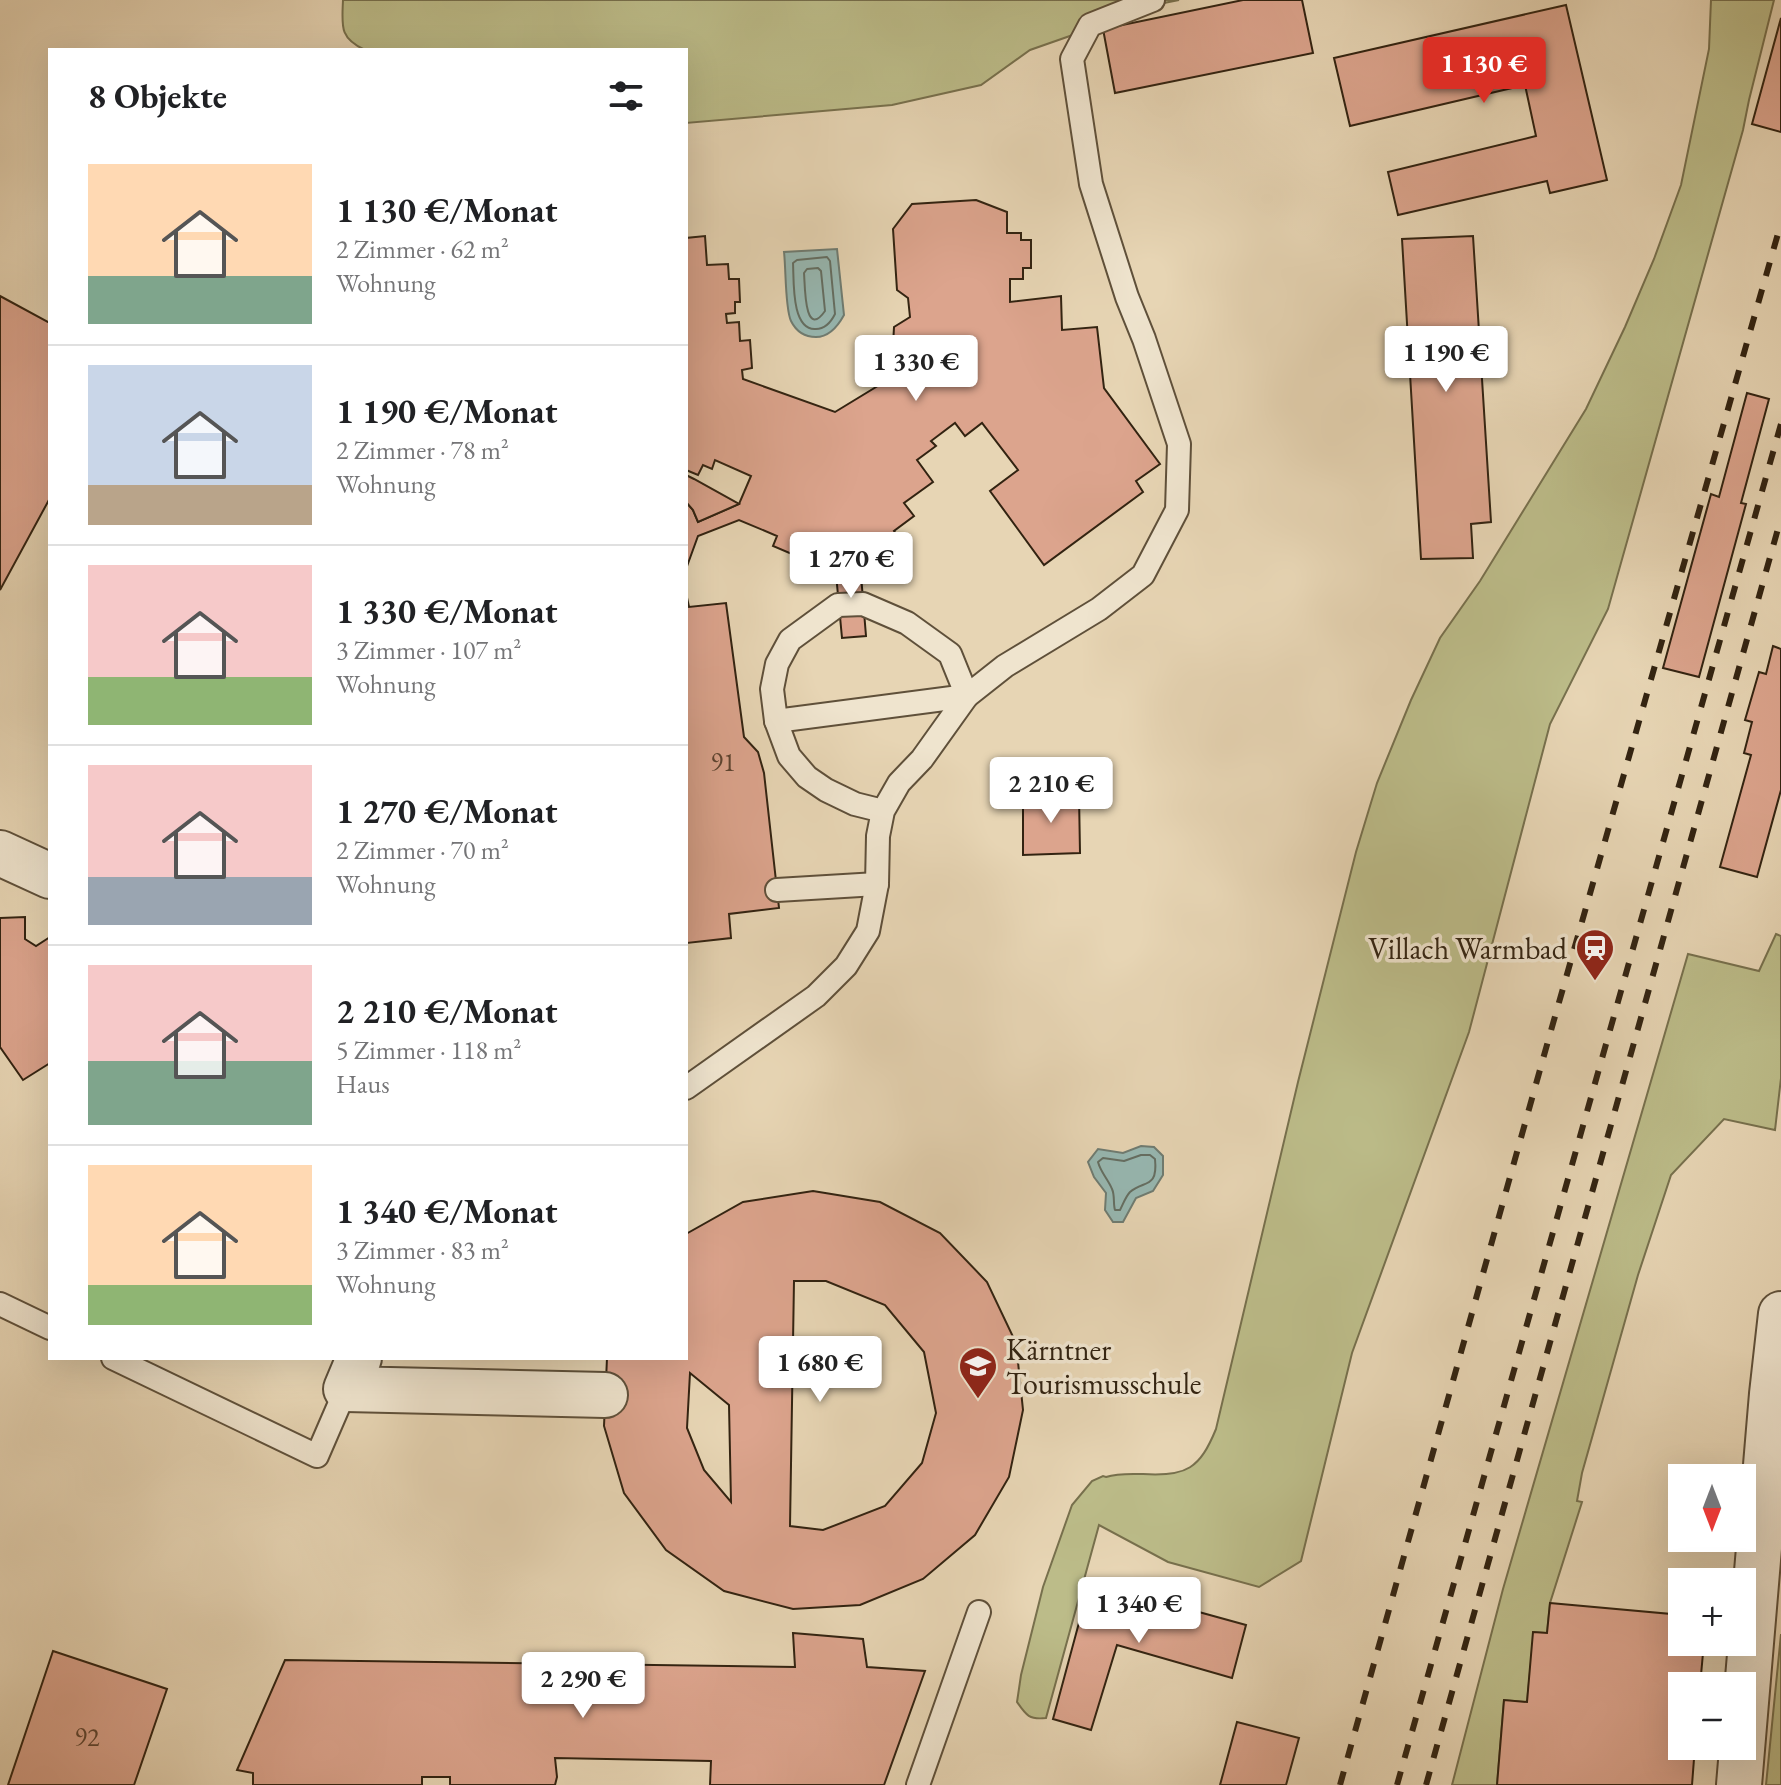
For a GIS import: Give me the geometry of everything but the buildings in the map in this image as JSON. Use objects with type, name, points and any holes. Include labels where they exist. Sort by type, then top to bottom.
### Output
[{"type":"street","points":[[0,853],[48,875]]},
{"type":"street","points":[[1739,1785],[1781,1314]]},
{"type":"street","points":[[352,1374],[605,1395]]},
{"type":"lane","points":[[688,1087],[816,996],[846,966],[868,931],[877,884],[878,836],[883,811],[899,783],[922,759],[967,696],[1005,666],[1099,609],[1143,575],[1177,510],[1179,444],[1091,184],[1072,59],[1090,25],[1153,0]]},
{"type":"lane","points":[[883,811],[855,804],[826,790],[807,777],[789,756],[776,721],[772,689],[777,664],[790,640],[838,605],[863,604],[907,623],[950,654],[967,696]]},
{"type":"lane","points":[[776,721],[967,696]]},
{"type":"lane","points":[[777,890],[877,884]]},
{"type":"lane","points":[[0,1304],[48,1327]]},
{"type":"lane","points":[[117,1360],[317,1456],[352,1374]]},
{"type":"lane","points":[[918,1785],[979,1612]]},
{"type":"green space","points":[[343,0],[1179,0],[1030,50],[981,85],[892,105],[688,123],[688,48],[362,48],[346,36],[342,17]]},
{"type":"green space","points":[[1711,0],[1774,0],[1743,130],[1608,609],[1550,724],[1469,1032],[1352,1353],[1301,1561],[1259,1587],[1168,1562],[1099,1525],[1046,1718],[1032,1717],[1017,1702],[1021,1675],[1043,1587],[1072,1505],[1092,1481],[1103,1476],[1171,1474],[1190,1467],[1204,1453],[1216,1429],[1298,1082],[1356,852],[1377,783],[1440,638],[1480,581],[1586,409],[1625,327],[1681,185],[1709,49]]},
{"type":"green space","points":[[1776,934],[1781,936],[1781,1078],[1775,1130],[1724,1119],[1671,1175],[1638,1275],[1582,1473],[1577,1501],[1582,1502],[1550,1603],[1547,1633],[1534,1632],[1527,1702],[1504,1700],[1497,1785],[1452,1785],[1503,1589],[1688,954],[1759,971]]},
{"type":"green space","points":[[1781,1634],[1781,1785],[1766,1785]]},
{"type":"water","points":[[837,249],[844,315],[829,333],[821,337],[808,336],[795,328],[789,315],[784,252]]},
{"type":"water","points":[[1141,1146],[1154,1147],[1163,1156],[1163,1175],[1153,1191],[1136,1198],[1123,1222],[1113,1222],[1105,1210],[1106,1193],[1088,1162],[1098,1149],[1123,1153]]},
{"type":"railway","points":[[1340,1785],[1781,223]]},
{"type":"railway","points":[[1397,1785],[1781,424]]},
{"type":"railway","points":[[1426,1785],[1781,518]]},
{"type":"place","name":"Villach Warmbad","points":[[1595,982]]},
{"type":"place","name":"Kärntner Tourismusschule","points":[[978,1400]]}]
